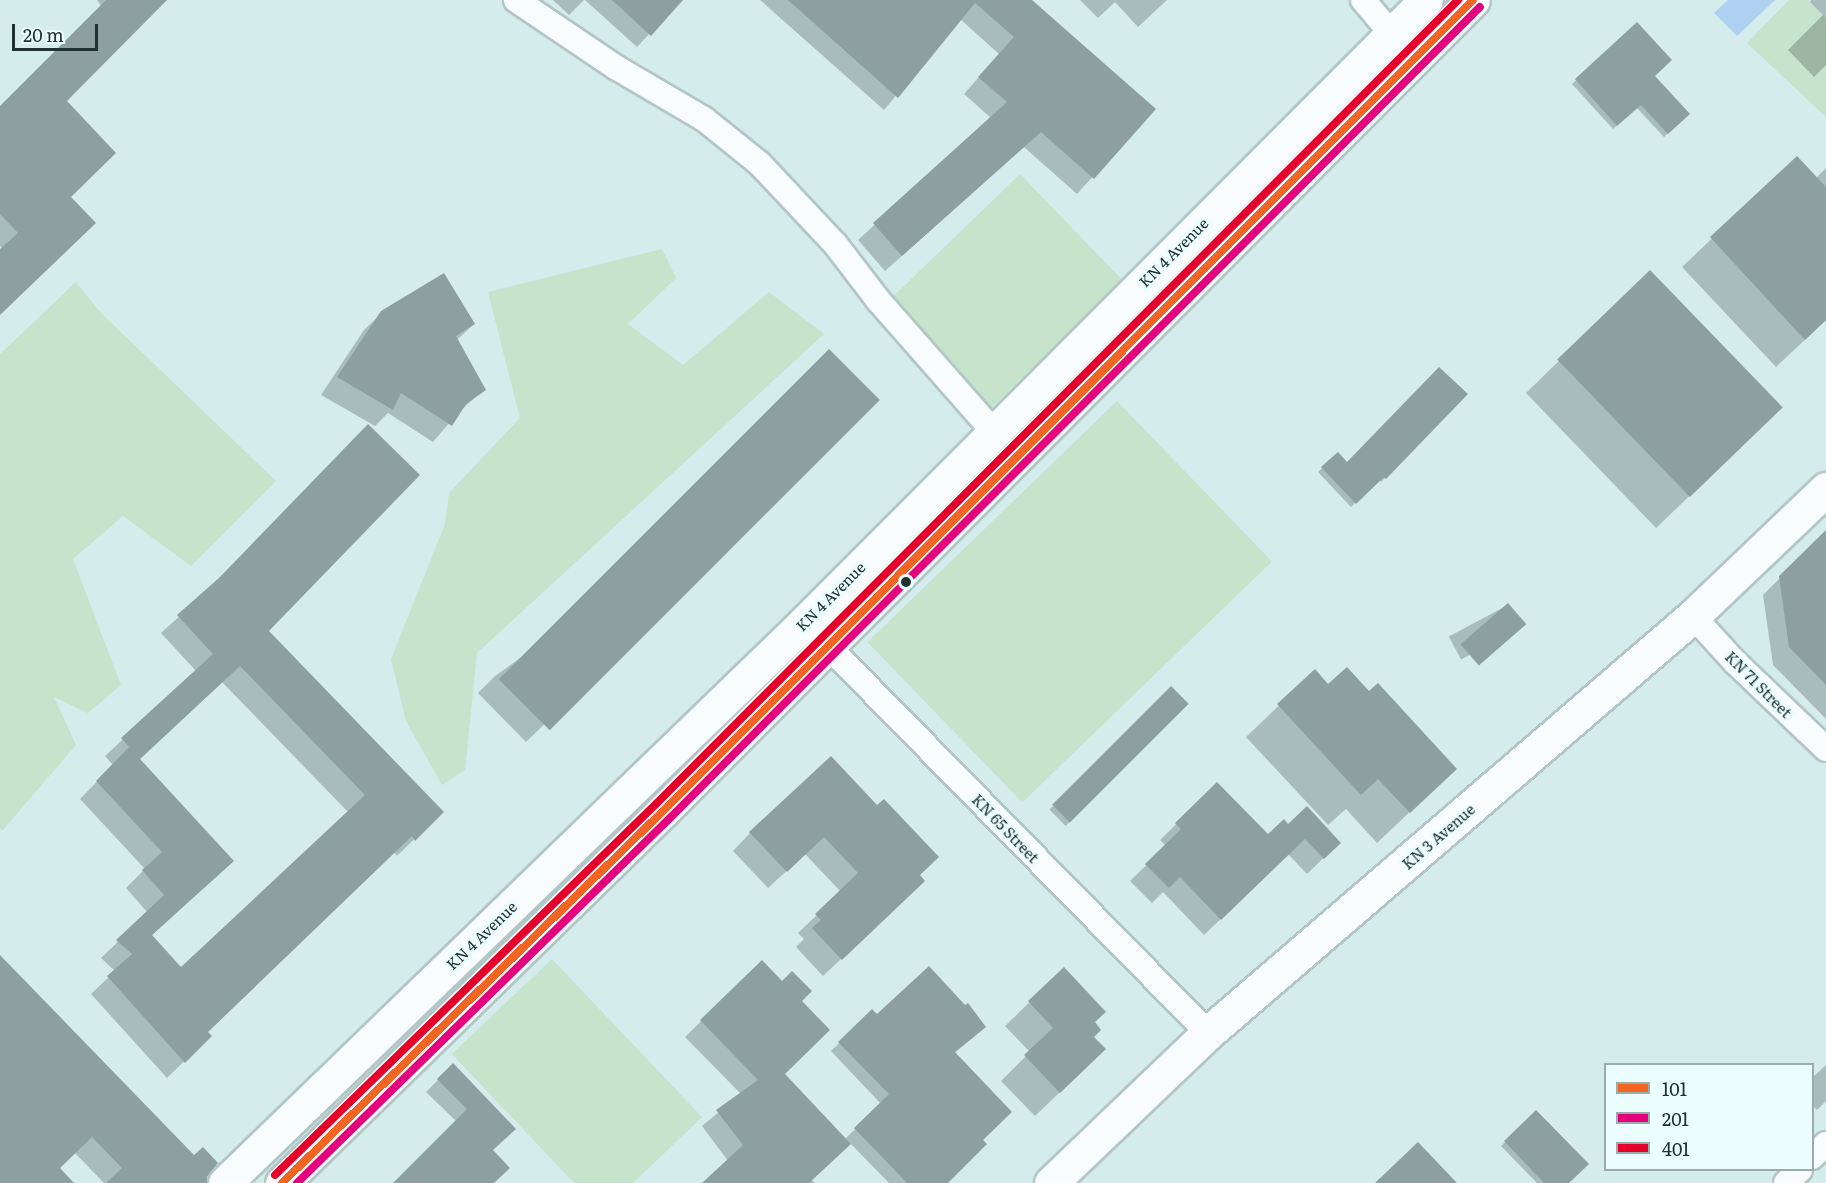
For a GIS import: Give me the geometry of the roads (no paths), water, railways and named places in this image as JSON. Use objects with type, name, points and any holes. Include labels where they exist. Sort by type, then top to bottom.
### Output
[{"type":"street","points":[[516,0],[617,68],[704,119],[759,163],[836,245],[878,300],[994,432]]},
{"type":"street","points":[[1363,0],[1414,58]]},
{"type":"street","name":"KN 4 Avenue","points":[[225,1183],[804,623],[1390,33],[1426,0]]},
{"type":"street","points":[[282,1183],[663,811],[1473,0]]},
{"type":"street","name":"KN 3 Avenue","points":[[1051,1183],[1208,1033],[1693,616],[1826,489]]},
{"type":"street","name":"KN 71 Street","points":[[1693,616],[1735,662],[1826,749]]},
{"type":"street","name":"KN 65 Street","points":[[804,623],[1208,1033]]},
{"type":"street","points":[[639,783],[663,811]]},
{"type":"street","points":[[1814,1155],[1826,1144]]},
{"type":"street","points":[[1786,1183],[1799,1171]]},
{"type":"water","points":[[1728,0],[1775,0],[1737,36],[1714,13]]}]
